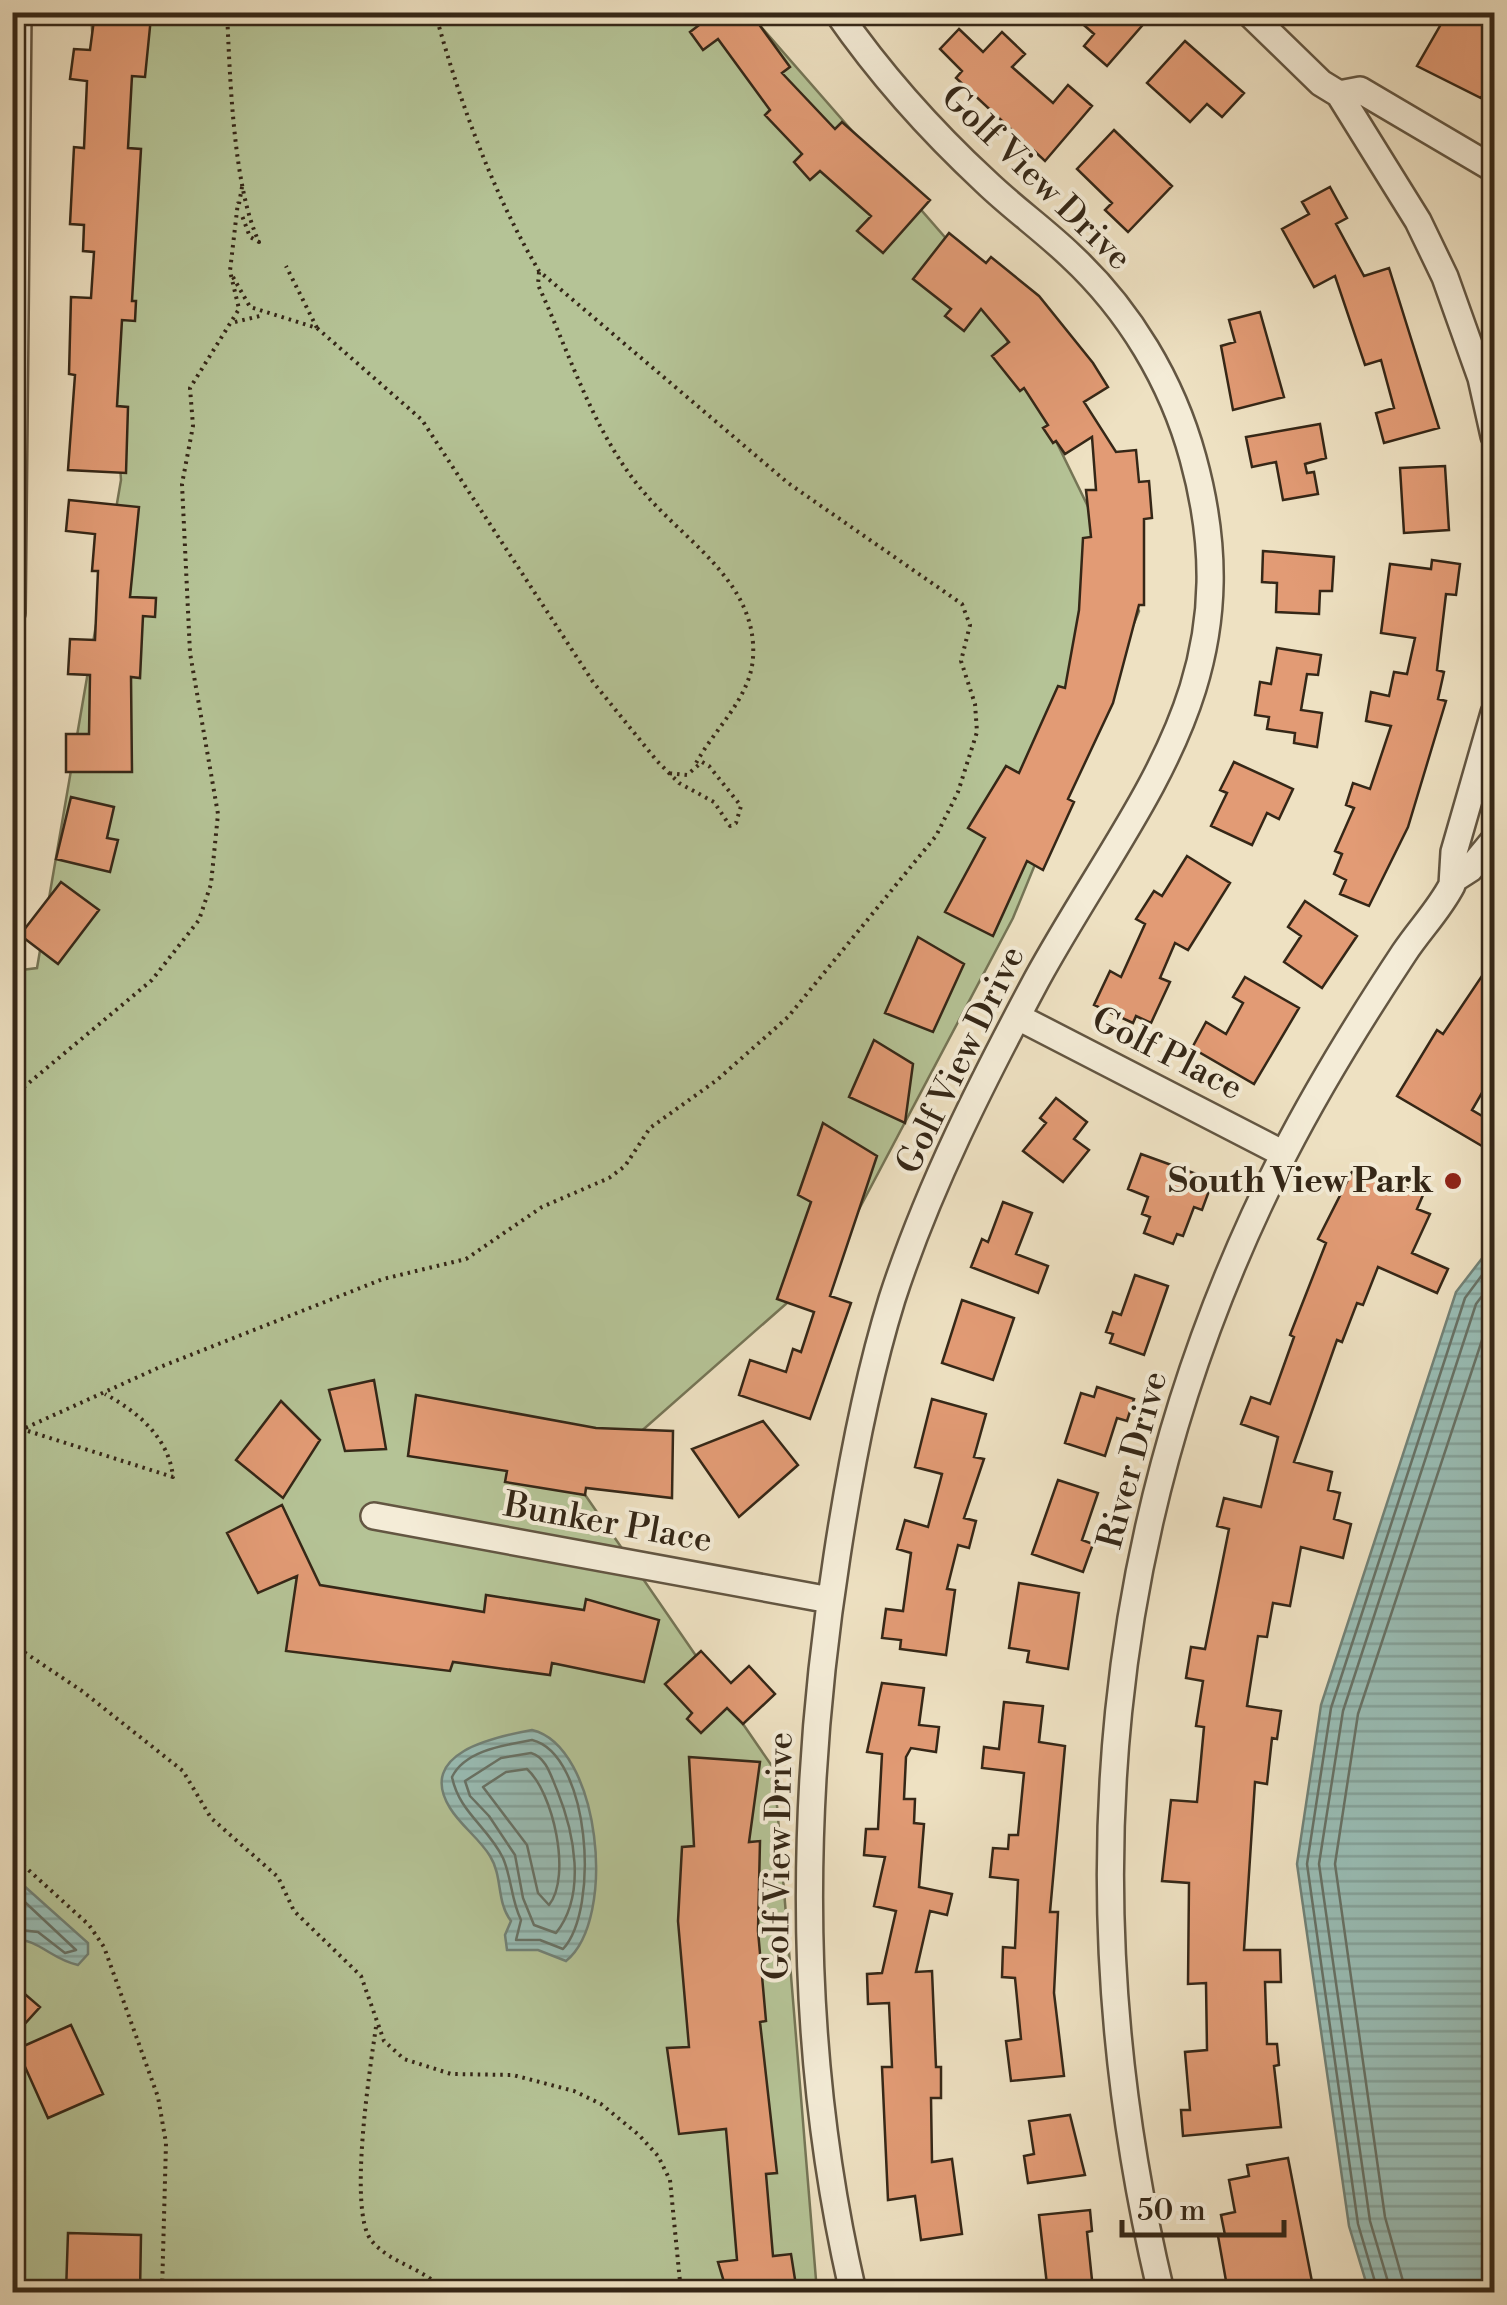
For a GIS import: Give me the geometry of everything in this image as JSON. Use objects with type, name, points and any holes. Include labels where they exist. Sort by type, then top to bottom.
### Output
[{"type":"street","points":[[12,613],[18,12]]},
{"type":"street","name":"Golf View Drive","points":[[837,12],[935,132],[1073,257],[1109,296],[1140,339],[1176,407],[1204,510],[1209,562],[1202,651],[1178,736],[1155,784],[1018,1017],[948,1154],[892,1298],[853,1448],[830,1600],[812,1772],[810,1969],[829,2165],[853,2292]]},
{"type":"street","points":[[1248,12],[1321,84],[1339,94],[1418,222],[1446,276],[1481,378],[1494,436]]},
{"type":"street","points":[[1339,94],[1360,90],[1494,168]]},
{"type":"street","name":"River Drive","points":[[1160,2292],[1140,2208],[1114,2029],[1108,1848],[1117,1721],[1138,1578],[1182,1402],[1212,1316],[1284,1154],[1329,1072],[1456,878],[1454,852],[1475,794],[1494,713]]},
{"type":"street","points":[[1456,878],[1494,840]]},
{"type":"street","name":"Golf Place","points":[[1018,1017],[1284,1154]]},
{"type":"street","name":"Bunker Place","points":[[374,1516],[830,1600]]},
{"type":"path","points":[[227,12],[242,187],[249,220],[260,242],[250,237],[238,202]]},
{"type":"path","points":[[12,1434],[383,1279],[466,1260],[542,1207],[609,1178],[625,1166],[650,1128],[717,1080],[788,1018],[918,861],[958,792],[976,732],[974,704],[961,661],[970,625],[962,604],[788,484],[539,271],[521,241],[483,150],[435,12]]},
{"type":"path","points":[[12,1097],[152,980],[199,920],[212,884],[218,814],[190,653],[182,484],[193,426],[190,388],[239,309],[230,273],[242,187]]},
{"type":"path","points":[[286,266],[316,328],[422,420],[570,652],[668,773],[708,797],[730,826],[736,822],[741,806],[735,794],[709,766],[702,762],[693,769]]},
{"type":"path","points":[[539,271],[538,285],[620,459],[646,495],[723,574],[744,605],[752,632],[750,674],[743,691],[687,776],[668,773]]},
{"type":"path","points":[[230,273],[250,307],[316,328]]},
{"type":"path","points":[[231,325],[252,315],[274,315]]},
{"type":"path","points":[[23,1430],[50,1434],[173,1477],[163,1443],[124,1404],[105,1393]]},
{"type":"path","points":[[12,1644],[82,1690],[183,1770],[212,1818],[278,1878],[294,1911],[361,1976],[384,2041],[404,2059],[451,2074],[513,2074],[574,2090],[601,2104],[639,2135],[658,2156],[670,2180],[681,2292]]},
{"type":"path","points":[[12,1855],[90,1925],[104,1946],[158,2097],[169,2164],[162,2292]]},
{"type":"path","points":[[376,2022],[368,2078],[363,2224],[384,2253],[425,2271],[445,2292]]},
{"type":"green space","points":[[91,13],[749,13],[971,267],[1139,611],[1013,918],[829,1266],[579,1486],[774,1769],[817,2292],[13,2292],[13,971],[37,968],[121,480]]},
{"type":"water","points":[[1494,1243],[1494,2292],[1369,2292],[1349,2226],[1297,1864],[1321,1705],[1456,1292]]},
{"type":"water","points":[[532,1730],[555,1743],[573,1767],[586,1799],[594,1836],[596,1874],[592,1909],[582,1940],[566,1961],[538,1950],[507,1950],[505,1935],[511,1921],[503,1905],[494,1864],[454,1814],[442,1789],[443,1774],[464,1751],[498,1737]]},
{"type":"water","points":[[13,1876],[88,1943],[88,1954],[78,1965],[30,1942],[13,1939]]},
{"type":"building","points":[[95,12],[151,17],[145,77],[132,76],[128,148],[141,149],[132,301],[136,301],[135,321],[122,320],[117,406],[128,407],[126,473],[68,470],[75,375],[69,374],[71,297],[91,298],[94,252],[83,251],[84,225],[70,224],[74,147],[84,148],[87,81],[70,79],[74,49],[90,50]]},
{"type":"building","points":[[716,12],[772,12],[758,23],[790,67],[782,73],[835,129],[842,122],[930,200],[883,253],[857,231],[871,216],[820,171],[810,180],[794,162],[802,154],[765,115],[770,110],[718,39],[703,50],[690,32]]},
{"type":"building","points":[[1069,12],[1154,12],[1107,66],[1084,46],[1094,34]]},
{"type":"building","points":[[1448,12],[1476,12],[1494,23],[1494,74],[1481,98],[1417,66]]},
{"type":"building","points":[[959,29],[983,52],[1002,32],[1025,54],[1012,67],[1053,103],[1068,85],[1092,106],[1045,161],[956,78],[962,71],[940,49]]},
{"type":"building","points":[[1185,41],[1244,93],[1222,117],[1207,104],[1190,122],[1147,83]]},
{"type":"building","points":[[1114,130],[1172,186],[1128,232],[1105,210],[1112,203],[1077,169]]},
{"type":"building","points":[[1330,187],[1347,218],[1336,224],[1364,276],[1389,268],[1439,428],[1384,443],[1376,413],[1394,408],[1381,360],[1365,365],[1335,276],[1314,287],[1282,229],[1309,214],[1302,202]]},
{"type":"building","points":[[949,233],[986,263],[991,257],[1039,296],[1093,363],[1108,387],[1084,402],[1116,452],[1136,450],[1139,482],[1149,481],[1152,518],[1144,519],[1144,605],[1139,605],[1113,703],[1068,799],[1074,802],[1043,870],[1027,861],[993,936],[945,912],[985,838],[968,828],[1006,766],[1019,773],[1058,686],[1065,688],[1079,610],[1083,538],[1091,537],[1086,490],[1096,490],[1092,437],[1065,454],[1056,441],[1053,443],[1043,428],[1048,425],[1024,388],[1020,391],[992,356],[1009,342],[981,309],[964,331],[945,316],[951,309],[913,279]]},
{"type":"building","points":[[1260,312],[1284,397],[1233,410],[1221,346],[1235,342],[1229,320]]},
{"type":"building","points":[[1320,424],[1326,458],[1305,464],[1307,473],[1314,472],[1318,494],[1283,500],[1276,462],[1252,467],[1246,437]]},
{"type":"building","points":[[1445,466],[1449,530],[1404,533],[1400,468]]},
{"type":"building","points":[[69,500],[139,507],[130,597],[156,598],[155,617],[143,616],[140,678],[131,677],[132,772],[66,772],[66,734],[89,734],[90,675],[68,674],[70,639],[95,640],[98,571],[92,571],[95,534],[66,531]]},
{"type":"building","points":[[1263,551],[1334,557],[1332,591],[1320,591],[1319,614],[1276,612],[1277,583],[1262,582]]},
{"type":"building","points":[[1432,560],[1460,564],[1456,595],[1446,594],[1437,670],[1444,672],[1438,699],[1446,701],[1408,827],[1369,906],[1340,894],[1346,880],[1334,874],[1342,854],[1335,851],[1354,808],[1346,805],[1353,783],[1370,789],[1391,726],[1366,721],[1371,692],[1389,696],[1394,672],[1407,674],[1415,638],[1381,633],[1390,564],[1431,569]]},
{"type":"building","points":[[1277,648],[1321,655],[1318,675],[1307,674],[1301,710],[1322,713],[1317,747],[1294,743],[1295,733],[1267,729],[1269,717],[1255,715],[1260,682],[1271,684]]},
{"type":"building","points":[[1234,762],[1293,789],[1279,819],[1267,813],[1252,845],[1211,826],[1227,793],[1220,790]]},
{"type":"building","points":[[71,797],[114,807],[107,838],[118,840],[110,872],[56,859]]},
{"type":"building","points":[[1187,856],[1230,883],[1188,950],[1175,943],[1160,978],[1170,982],[1151,1023],[1136,1016],[1133,1023],[1094,1005],[1110,971],[1121,977],[1145,924],[1136,919],[1154,891],[1162,896]]},
{"type":"building","points":[[61,882],[99,910],[58,964],[20,935]]},
{"type":"building","points":[[1305,901],[1357,936],[1322,988],[1284,962],[1301,936],[1288,927]]},
{"type":"building","points":[[918,937],[964,964],[933,1032],[885,1013]]},
{"type":"building","points":[[1494,958],[1494,1072],[1472,1110],[1494,1123],[1482,1146],[1397,1096],[1437,1030],[1443,1034]]},
{"type":"building","points":[[1245,977],[1299,1008],[1254,1084],[1192,1048],[1206,1022],[1226,1034],[1243,1003],[1233,997]]},
{"type":"building","points":[[874,1040],[913,1064],[905,1123],[849,1097]]},
{"type":"building","points":[[1056,1098],[1087,1122],[1074,1139],[1089,1150],[1063,1182],[1023,1151],[1046,1123],[1040,1118]]},
{"type":"building","points":[[823,1123],[877,1156],[830,1296],[851,1303],[810,1419],[739,1395],[750,1360],[786,1372],[793,1349],[801,1352],[814,1312],[777,1299],[811,1202],[798,1195]]},
{"type":"building","points":[[1141,1154],[1213,1180],[1202,1210],[1194,1207],[1183,1236],[1177,1234],[1173,1244],[1144,1233],[1150,1217],[1142,1214],[1148,1197],[1128,1189]]},
{"type":"building","points":[[1356,1164],[1423,1195],[1417,1209],[1430,1214],[1412,1253],[1448,1269],[1437,1293],[1378,1267],[1363,1305],[1357,1303],[1342,1342],[1337,1340],[1294,1462],[1332,1472],[1328,1490],[1340,1493],[1334,1519],[1351,1524],[1343,1558],[1301,1547],[1290,1606],[1273,1603],[1267,1637],[1258,1636],[1247,1706],[1281,1711],[1277,1739],[1272,1738],[1267,1784],[1255,1782],[1244,1950],[1280,1950],[1281,1982],[1265,1982],[1267,2044],[1277,2044],[1279,2065],[1274,2066],[1281,2127],[1183,2136],[1181,2110],[1190,2110],[1185,2052],[1207,2050],[1206,1983],[1188,1984],[1189,1883],[1162,1881],[1171,1800],[1197,1802],[1204,1727],[1196,1726],[1203,1681],[1186,1678],[1191,1647],[1205,1649],[1229,1529],[1217,1526],[1224,1498],[1261,1507],[1278,1437],[1241,1424],[1251,1397],[1270,1404],[1294,1337],[1290,1335],[1326,1243],[1318,1239]]},
{"type":"building","points":[[1003,1202],[1032,1213],[1016,1254],[1048,1266],[1038,1293],[971,1267],[982,1239],[988,1242]]},
{"type":"building","points":[[1135,1275],[1168,1286],[1144,1355],[1110,1343],[1113,1334],[1106,1332],[1113,1312],[1121,1315]]},
{"type":"building","points":[[962,1300],[1014,1318],[993,1380],[942,1363]]},
{"type":"building","points":[[374,1380],[386,1449],[345,1451],[329,1390]]},
{"type":"building","points":[[1097,1387],[1134,1399],[1127,1421],[1117,1418],[1105,1456],[1065,1443],[1081,1393],[1094,1397]]},
{"type":"building","points":[[416,1395],[596,1428],[673,1431],[672,1498],[586,1488],[585,1495],[505,1482],[507,1471],[408,1456]]},
{"type":"building","points":[[932,1399],[986,1414],[974,1457],[984,1459],[964,1518],[976,1521],[969,1548],[958,1545],[947,1589],[955,1590],[946,1655],[900,1649],[901,1640],[882,1638],[886,1609],[903,1611],[911,1553],[897,1549],[905,1520],[928,1527],[942,1474],[915,1467]]},
{"type":"building","points":[[281,1401],[320,1440],[283,1498],[236,1460]]},
{"type":"building","points":[[763,1421],[798,1465],[739,1517],[692,1449]]},
{"type":"building","points":[[1058,1480],[1098,1493],[1082,1540],[1093,1544],[1083,1572],[1032,1554]]},
{"type":"building","points":[[282,1505],[320,1585],[484,1612],[486,1595],[584,1610],[586,1599],[659,1620],[644,1682],[552,1663],[550,1675],[453,1662],[450,1671],[286,1651],[297,1576],[258,1593],[227,1533]]},
{"type":"building","points":[[1019,1583],[1079,1593],[1068,1669],[1027,1662],[1029,1651],[1009,1648]]},
{"type":"building","points":[[701,1651],[731,1683],[749,1666],[775,1694],[743,1724],[727,1708],[701,1733],[687,1719],[692,1713],[665,1684]]},
{"type":"building","points":[[882,1683],[924,1688],[919,1725],[939,1727],[936,1752],[911,1748],[906,1757],[904,1799],[915,1799],[914,1823],[924,1824],[919,1887],[952,1894],[947,1915],[930,1911],[916,1972],[932,1971],[936,2067],[941,2067],[941,2098],[931,2098],[932,2162],[952,2159],[962,2234],[921,2240],[915,2196],[888,2200],[882,2067],[892,2067],[889,2003],[868,2004],[867,1974],[882,1973],[896,1911],[874,1906],[885,1857],[864,1855],[866,1829],[878,1829],[882,1754],[867,1752]]},
{"type":"building","points":[[1004,1702],[1043,1706],[1039,1742],[1065,1746],[1050,1912],[1058,1912],[1054,1993],[1064,2076],[1011,2081],[1006,2041],[1021,2039],[1015,1978],[1002,1977],[1003,1947],[1015,1948],[1018,1880],[990,1877],[993,1848],[1008,1849],[1009,1835],[1018,1835],[1024,1773],[982,1768],[984,1747],[999,1749]]},
{"type":"building","points":[[689,1757],[760,1762],[749,1842],[760,1841],[758,1931],[766,2021],[760,2022],[777,2173],[766,2174],[773,2256],[791,2254],[797,2292],[727,2292],[718,2262],[737,2260],[726,2129],[679,2134],[667,2048],[689,2047],[678,1921],[682,1847],[694,1846]]},
{"type":"building","points":[[12,1983],[40,2007],[12,2038]]},
{"type":"building","points":[[71,2025],[103,2094],[48,2118],[17,2049]]},
{"type":"building","points":[[1070,2115],[1085,2175],[1028,2183],[1024,2156],[1034,2154],[1029,2121]]},
{"type":"building","points":[[1288,2158],[1314,2292],[1228,2292],[1218,2236],[1225,2235],[1221,2215],[1235,2212],[1229,2180],[1249,2176],[1247,2165]]},
{"type":"building","points":[[1090,2210],[1092,2231],[1087,2232],[1092,2280],[1047,2285],[1039,2215]]},
{"type":"building","points":[[68,2233],[141,2235],[140,2292],[66,2292]]},
{"type":"place","name":"South View Park","points":[[1453,1181]]}]
